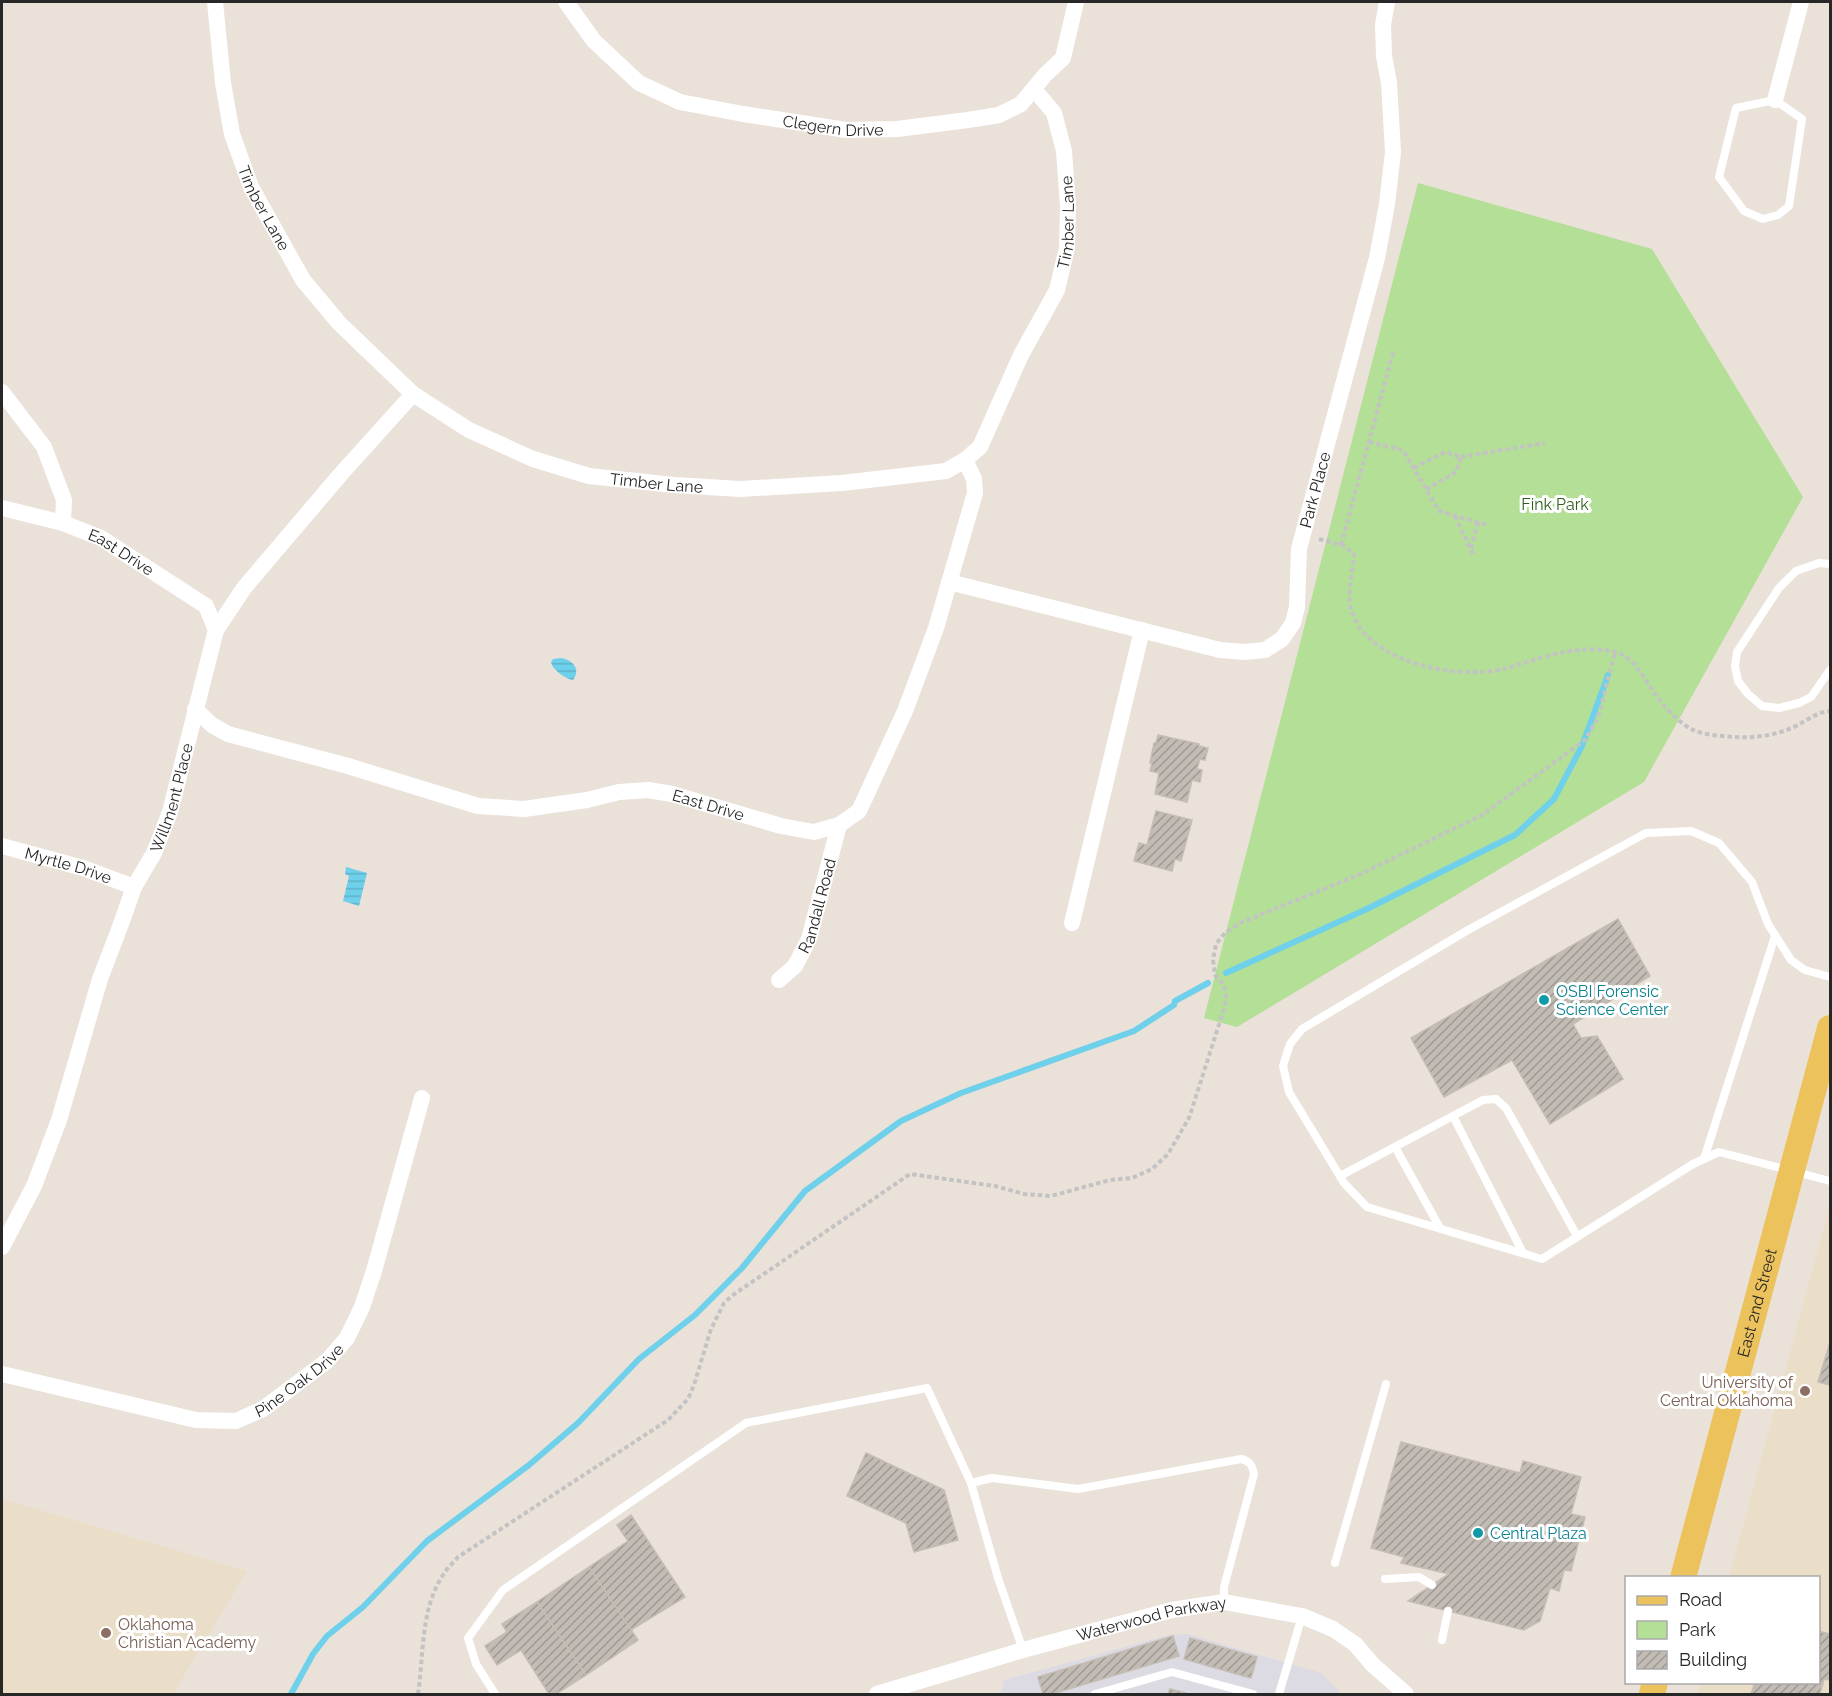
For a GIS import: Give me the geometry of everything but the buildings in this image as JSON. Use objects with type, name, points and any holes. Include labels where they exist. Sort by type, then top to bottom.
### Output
[{"type":"main road","name":"East 2nd Street","points":[[1684,1576],[1830,1028]]},
{"type":"street","name":"Timber Lane","points":[[215,2],[223,83],[232,134],[251,187],[303,280],[339,323],[413,394],[469,430],[533,459],[590,477],[740,489],[842,483],[946,471],[965,460],[980,447],[1021,355],[1058,290],[1066,248],[1068,206],[1064,151],[1054,113],[1034,89]]},
{"type":"street","name":"Clegern Drive","points":[[566,2],[594,41],[639,83],[680,102],[846,130],[897,129],[999,115],[1021,104],[1045,75],[1063,58],[1076,2]]},
{"type":"street","name":"Park Place","points":[[949,582],[1220,650],[1245,652],[1265,650],[1282,639],[1293,623],[1298,607],[1299,549],[1377,258],[1387,204],[1394,152],[1389,83],[1384,56],[1383,25],[1387,2]]},
{"type":"street","points":[[1775,100],[1801,2]]},
{"type":"street","points":[[2,392],[44,447],[64,500],[63,523]]},
{"type":"street","name":"Willment Place","points":[[2,1247],[34,1186],[59,1120],[100,979],[134,887],[154,853],[170,812],[216,630],[244,588],[340,475],[413,394]]},
{"type":"street","name":"East Drive","points":[[195,709],[212,725],[228,734],[348,766],[478,806],[524,808],[587,800],[619,792],[648,790],[672,794],[781,826],[814,832],[839,825],[859,812],[905,711],[936,628],[975,493],[974,479],[965,460]]},
{"type":"street","name":"East Drive","points":[[2,508],[63,523],[101,538],[206,606],[216,630]]},
{"type":"street","points":[[1072,923],[1142,630]]},
{"type":"street","name":"Randall Road","points":[[779,980],[795,966],[809,939],[839,825]]},
{"type":"street","name":"Myrtle Drive","points":[[2,846],[83,868],[134,887]]},
{"type":"street","name":"Pine Oak Drive","points":[[2,1374],[196,1420],[236,1421],[263,1409],[327,1361],[347,1338],[362,1307],[374,1271],[422,1098]]},
{"type":"street","name":"Waterwood Parkway","points":[[877,1695],[1023,1650],[1172,1610],[1224,1602],[1302,1616],[1334,1629],[1355,1644],[1373,1665],[1406,1695]]},
{"type":"lane","points":[[1775,100],[1802,119],[1789,206],[1778,215],[1763,219],[1744,211],[1719,177],[1736,108],[1775,100]]},
{"type":"lane","points":[[1830,564],[1819,564],[1796,571],[1779,588],[1737,652],[1735,666],[1738,681],[1748,694],[1762,706],[1779,708],[1799,703],[1810,697],[1830,670]]},
{"type":"lane","points":[[1830,977],[1805,970],[1791,960],[1768,924],[1752,882],[1719,843],[1691,831],[1646,832],[1468,930],[1302,1029],[1290,1044],[1283,1066],[1289,1092],[1344,1183],[1367,1207],[1542,1259],[1693,1164],[1719,1152],[1830,1181]]},
{"type":"lane","points":[[1704,1159],[1775,936]]},
{"type":"lane","points":[[1340,1176],[1483,1100],[1496,1099],[1506,1108],[1577,1236]]},
{"type":"lane","points":[[1453,1116],[1523,1253]]},
{"type":"lane","points":[[1395,1147],[1440,1228]]},
{"type":"lane","points":[[1335,1563],[1386,1384]]},
{"type":"lane","points":[[495,1695],[476,1664],[468,1638],[503,1590],[746,1422],[927,1388],[971,1483],[998,1578],[1023,1650]]},
{"type":"lane","points":[[971,1483],[992,1478],[1078,1488],[1240,1459],[1248,1461],[1253,1467],[1254,1474],[1224,1587],[1224,1602]]},
{"type":"lane","points":[[1385,1579],[1419,1577],[1432,1585]]},
{"type":"lane","points":[[1442,1640],[1448,1611]]},
{"type":"lane","points":[[1280,1695],[1302,1616]]},
{"type":"lane","points":[[1095,1695],[1172,1672],[1253,1695]]},
{"type":"path","points":[[1341,545],[1394,349]]},
{"type":"path","points":[[1369,442],[1403,450],[1439,510],[1487,525]]},
{"type":"path","points":[[1414,468],[1445,452],[1461,457],[1468,454],[1545,443]]},
{"type":"path","points":[[1426,489],[1456,472],[1461,457]]},
{"type":"path","points":[[1455,516],[1472,552],[1478,522]]},
{"type":"path","points":[[1303,535],[1341,545],[1354,554],[1350,603],[1354,615],[1363,630],[1381,648],[1398,657],[1435,669],[1470,672],[1508,668],[1532,660],[1582,650],[1615,651],[1640,669],[1656,695],[1679,720],[1700,733],[1735,737],[1764,736],[1789,729],[1818,714],[1830,711]]},
{"type":"path","points":[[418,1695],[428,1611],[443,1574],[458,1557],[668,1420],[688,1399],[711,1329],[724,1304],[733,1295],[910,1174],[995,1186],[1024,1194],[1051,1196],[1110,1180],[1132,1178],[1152,1169],[1168,1154],[1189,1118],[1224,1009],[1226,998],[1224,985],[1215,975],[1213,960],[1216,944],[1220,939],[1240,923],[1363,873],[1482,815],[1585,740],[1598,718],[1615,651]]},
{"type":"shaded area","name":"University of Central Oklahoma","points":[[1830,1205],[1830,1694],[1697,1694],[1700,1684],[1820,1684],[1820,1576],[1729,1576]]},
{"type":"shaded area","name":"Oklahoma Christian Academy","points":[[2,1499],[247,1571],[173,1694],[2,1694]]},
{"type":"shaded area","points":[[1188,1634],[1321,1673],[1342,1694],[1001,1694],[1004,1680],[1169,1635]]},
{"type":"green space","name":"Fink Park","points":[[1418,183],[1652,249],[1803,497],[1644,782],[1237,1027],[1204,1018]]},
{"type":"water","points":[[561,658],[569,661],[576,669],[573,680],[559,673],[552,665],[553,659]]},
{"type":"water","points":[[346,867],[367,873],[359,906],[343,901],[349,876],[345,874]]},
{"type":"waterway","points":[[1226,973],[1367,909],[1515,835],[1554,799],[1582,746],[1608,675]]},
{"type":"waterway","points":[[291,1694],[313,1654],[327,1636],[363,1607],[427,1541],[529,1465],[578,1423],[639,1359],[695,1315],[742,1268],[805,1191],[901,1121],[961,1093],[1134,1031],[1174,1005],[1175,1001],[1208,983]]},
{"type":"place","name":"OSBI Forensic Science Center","points":[[1544,1000]]},
{"type":"place","name":"University of Central Oklahoma","points":[[1805,1391]]},
{"type":"place","name":"Central Plaza","points":[[1478,1533]]},
{"type":"place","name":"Oklahoma Christian Academy","points":[[106,1633]]}]
